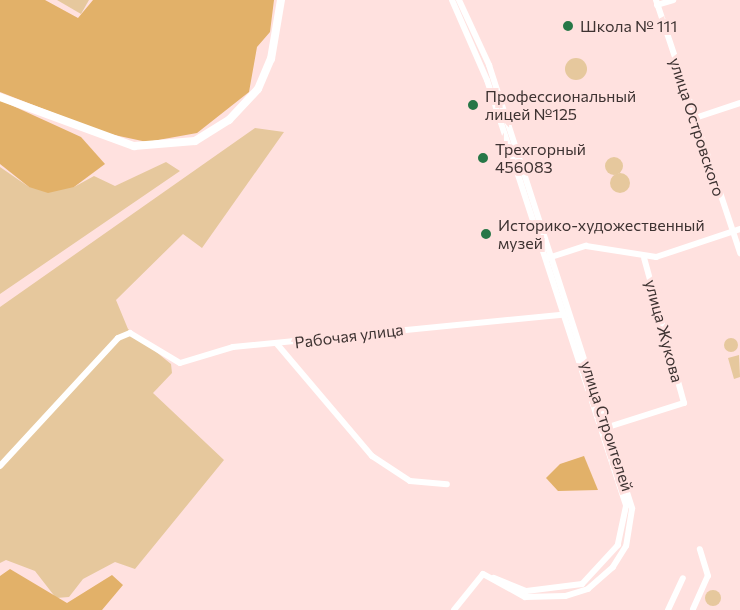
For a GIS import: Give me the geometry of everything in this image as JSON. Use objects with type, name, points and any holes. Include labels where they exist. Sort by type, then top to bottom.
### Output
[{"type":"main road","points":[[0,97],[134,146],[195,141],[229,120],[258,89],[271,59],[281,0]]},
{"type":"street","name":"улица Строителей","points":[[452,0],[481,62],[605,428],[624,496],[624,526],[606,564],[589,580],[565,593],[526,591],[483,574],[454,610]]},
{"type":"street","name":"улица Строителей","points":[[459,0],[489,65],[548,258]]},
{"type":"street","points":[[657,3],[673,0]]},
{"type":"street","name":"улица Островского","points":[[657,3],[695,118],[736,230],[740,253]]},
{"type":"street","points":[[695,118],[740,103]]},
{"type":"street","points":[[548,258],[586,246],[644,258],[736,230]]},
{"type":"street","name":"улица Жукова","points":[[605,428],[684,403],[644,258]]},
{"type":"street","name":"Рабочая улица","points":[[0,466],[118,338],[138,334],[180,363],[233,347],[567,314]]},
{"type":"street","points":[[277,344],[372,456],[410,481],[447,484]]},
{"type":"street","points":[[693,609],[708,576],[700,549]]},
{"type":"street","points":[[668,610],[683,578]]},
{"type":"shaded area","points":[[0,0],[45,0],[78,18],[93,0],[274,0],[270,32],[257,47],[249,92],[197,133],[147,142],[105,133],[0,92]]},
{"type":"shaded area","points":[[57,0],[89,0],[81,14]]},
{"type":"shaded area","points":[[576,58],[584,61],[587,69],[584,77],[576,80],[568,77],[565,69],[568,61]]},
{"type":"shaded area","points":[[0,100],[81,137],[105,164],[74,187],[48,193],[29,187],[0,164]]},
{"type":"shaded area","points":[[255,128],[284,132],[202,248],[183,234],[116,300],[128,329],[171,364],[172,373],[153,393],[224,460],[135,569],[115,562],[83,579],[69,597],[56,598],[35,571],[6,560],[0,563],[0,307]]},
{"type":"shaded area","points":[[614,157],[620,160],[623,166],[620,172],[614,175],[608,172],[605,166],[608,160]]},
{"type":"shaded area","points":[[166,162],[180,171],[0,294],[0,167],[29,187],[74,187],[94,176],[115,186]]},
{"type":"shaded area","points":[[620,173],[627,176],[630,183],[627,190],[620,193],[613,190],[610,183],[613,176]]},
{"type":"shaded area","points":[[731,338],[736,340],[738,345],[736,350],[731,352],[726,350],[724,345],[726,340]]},
{"type":"shaded area","points":[[739,355],[740,377],[734,379],[728,358]]},
{"type":"shaded area","points":[[584,456],[598,490],[558,491],[546,478],[560,464]]},
{"type":"shaded area","points":[[10,569],[67,603],[112,575],[123,585],[102,610],[0,610],[0,576]]},
{"type":"shaded area","points":[[713,590],[719,592],[721,598],[719,604],[713,606],[707,604],[705,598],[707,592]]},
{"type":"place","name":"Школа № 111","points":[[568,26]]},
{"type":"place","name":"Профессиональный лицей №125","points":[[473,105]]},
{"type":"place","name":"Трехгорный 456083","points":[[483,158]]},
{"type":"place","name":"Историко-художественный музей","points":[[486,234]]}]
